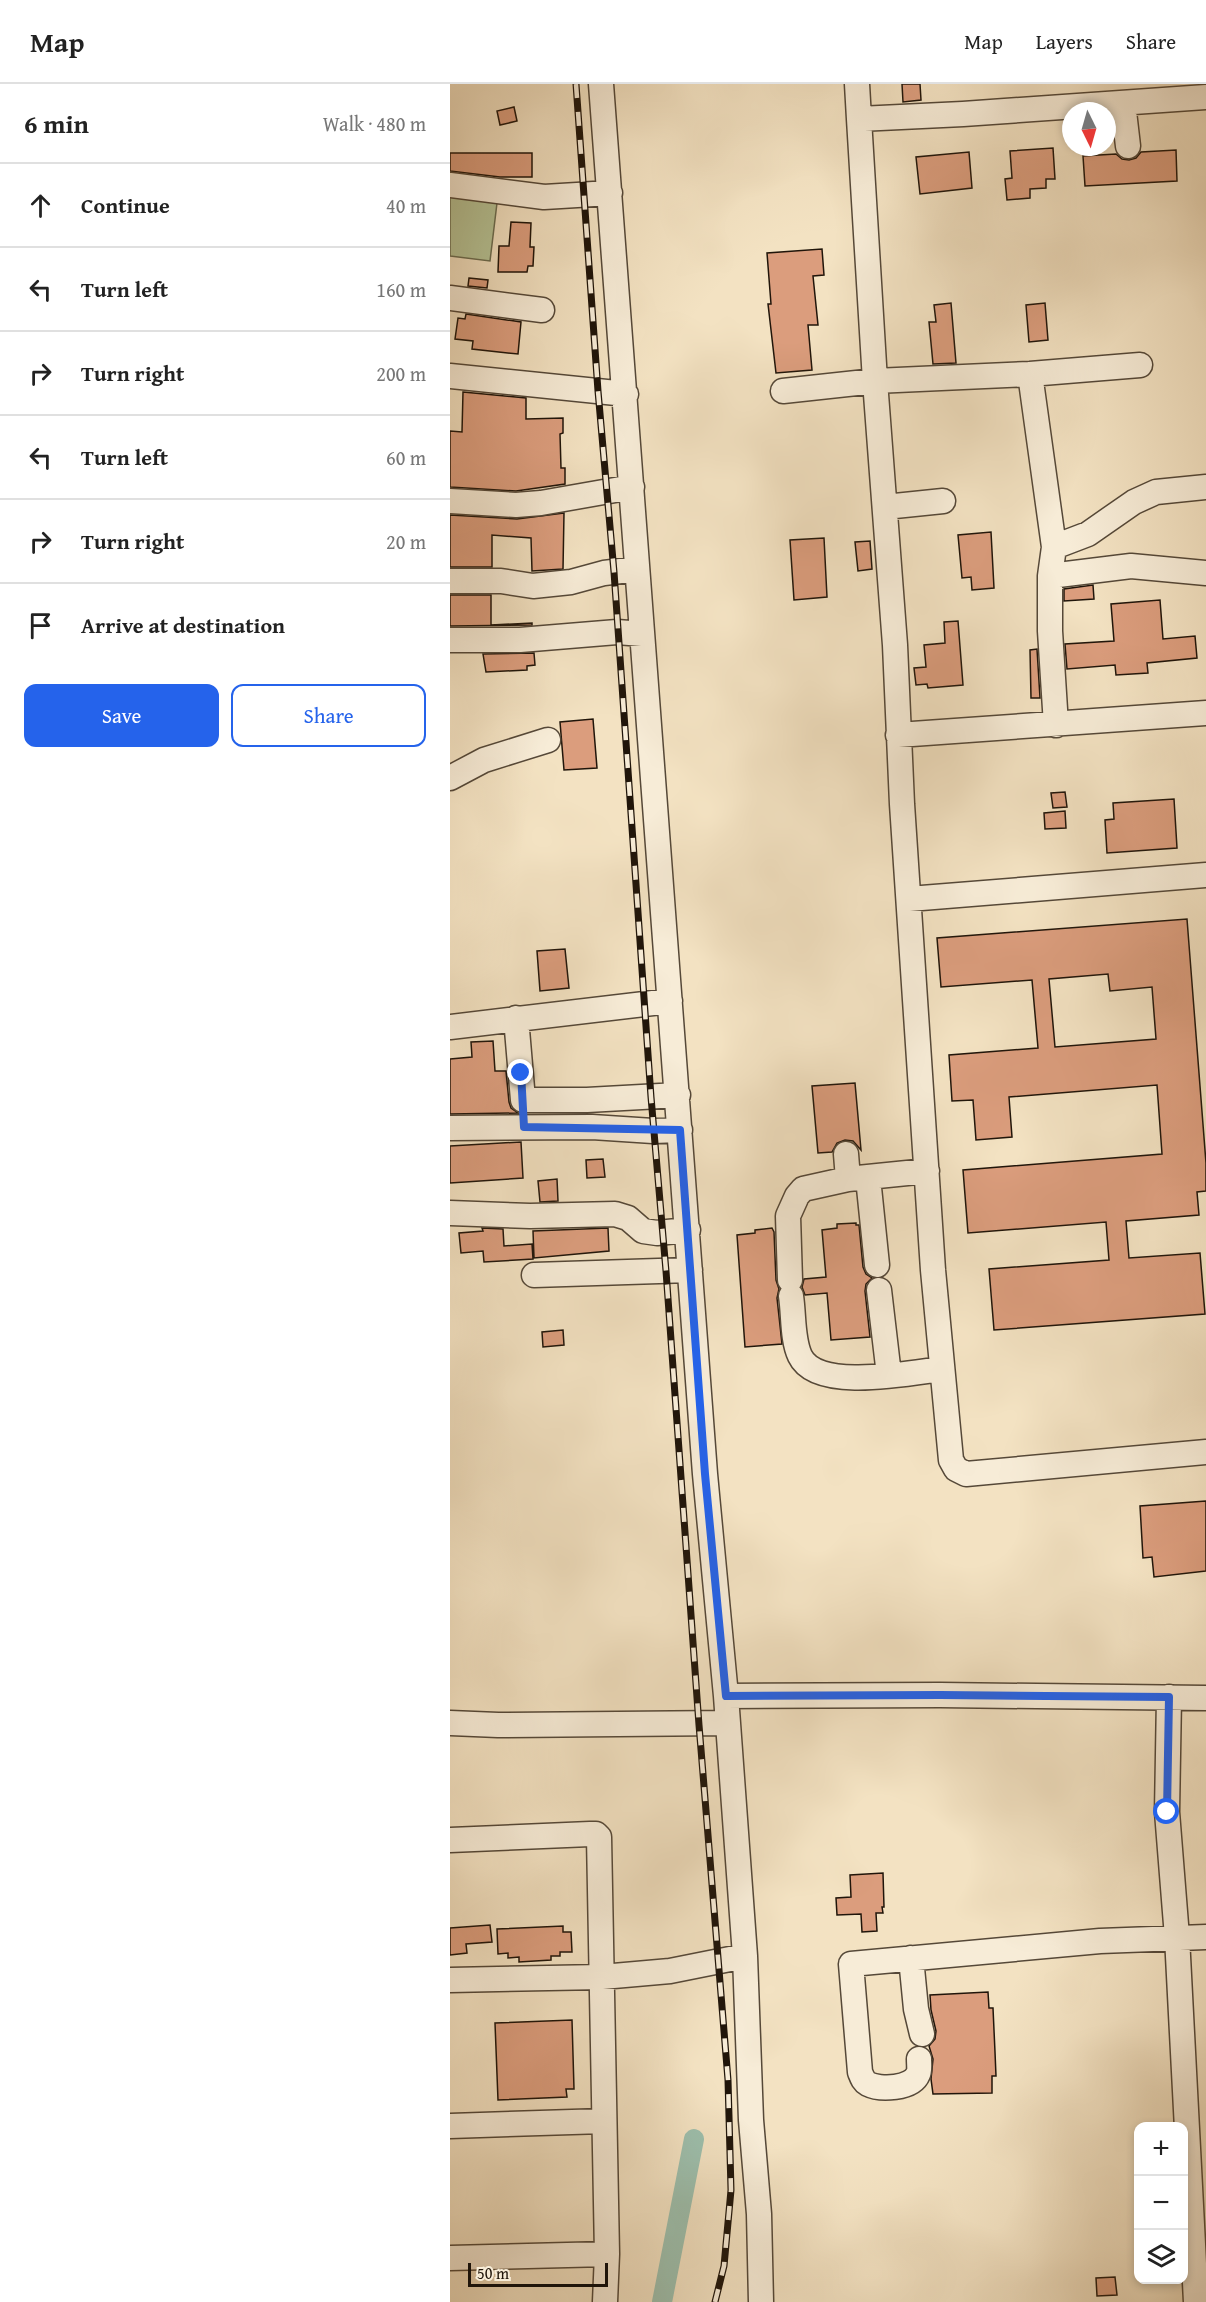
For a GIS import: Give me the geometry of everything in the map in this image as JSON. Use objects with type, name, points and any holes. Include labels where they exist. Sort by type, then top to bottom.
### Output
[{"type":"street","points":[[601,84],[626,394],[705,1474],[726,1696],[745,1956],[751,2120],[759,2214],[761,2302]]},
{"type":"street","points":[[857,84],[875,381],[895,645],[898,735],[927,1171],[951,1460],[956,1469],[966,1474],[1206,1452]]},
{"type":"street","points":[[860,119],[1206,97]]},
{"type":"street","points":[[1123,103],[1128,146]]},
{"type":"street","points":[[450,185],[544,197],[610,193]]},
{"type":"street","points":[[450,298],[542,310]]},
{"type":"street","points":[[783,391],[875,381],[1030,374],[1140,365]]},
{"type":"street","points":[[1030,374],[1054,547],[1050,576],[1050,632],[1056,726]]},
{"type":"street","points":[[450,376],[626,394]]},
{"type":"street","points":[[450,501],[516,505],[541,503],[632,487]]},
{"type":"street","points":[[1054,547],[1088,534],[1134,502],[1156,492],[1206,487]]},
{"type":"street","points":[[885,507],[942,501]]},
{"type":"street","points":[[1050,576],[1131,566],[1206,573]]},
{"type":"street","points":[[450,581],[501,581],[533,586],[571,582],[604,573],[637,569]]},
{"type":"street","points":[[450,640],[520,640],[617,633],[642,634]]},
{"type":"street","points":[[898,735],[1056,726],[1206,713]]},
{"type":"street","points":[[450,778],[484,760],[548,740]]},
{"type":"street","points":[[909,899],[1206,875]]},
{"type":"street","points":[[450,1027],[670,1001]]},
{"type":"street","points":[[516,1018],[524,1127]]},
{"type":"street","points":[[523,1100],[587,1100],[678,1095]]},
{"type":"street","points":[[450,1128],[680,1130]]},
{"type":"street","points":[[846,1154],[858,1179],[877,1265]]},
{"type":"street","points":[[927,1171],[858,1179],[802,1189],[796,1196],[788,1216],[786,1229],[790,1288],[797,1347],[801,1358],[808,1366],[833,1376],[890,1375],[942,1369]]},
{"type":"street","points":[[450,1213],[530,1216],[615,1214],[628,1218],[643,1231],[657,1233],[688,1230]]},
{"type":"street","points":[[534,1275],[690,1270]]},
{"type":"street","points":[[879,1290],[890,1375]]},
{"type":"street","points":[[726,1696],[940,1695],[1206,1698]]},
{"type":"street","points":[[1169,1697],[1167,1812],[1177,1937],[1197,2116],[1199,2189],[1196,2302]]},
{"type":"street","points":[[450,1723],[498,1725],[727,1723]]},
{"type":"street","points":[[450,1840],[590,1834],[598,1836],[607,2254],[605,2302]]},
{"type":"street","points":[[919,2059],[918,2075],[913,2081],[899,2086],[880,2087],[863,2080],[860,2072],[851,1964],[1090,1941],[1206,1937]]},
{"type":"street","points":[[450,1980],[602,1977],[670,1971],[745,1956]]},
{"type":"street","points":[[910,1958],[916,2009],[922,2034]]},
{"type":"street","points":[[450,2126],[604,2121]]},
{"type":"street","points":[[450,2258],[607,2254]]},
{"type":"green space","points":[[450,197],[497,203],[490,261],[450,256]]},
{"type":"building","points":[[902,84],[920,84],[921,100],[903,102]]},
{"type":"building","points":[[514,107],[517,121],[500,125],[497,111]]},
{"type":"building","points":[[1053,148],[1055,179],[1046,179],[1046,188],[1030,189],[1030,198],[1007,200],[1005,179],[1012,178],[1010,151]]},
{"type":"building","points":[[1176,150],[1177,181],[1085,186],[1083,156],[1116,156],[1116,154],[1122,159],[1129,160],[1136,158],[1141,152]]},
{"type":"building","points":[[969,152],[972,188],[920,194],[916,157]]},
{"type":"building","points":[[450,153],[532,153],[532,177],[500,177],[450,171]]},
{"type":"building","points":[[511,222],[531,223],[530,247],[534,247],[533,266],[528,266],[527,272],[498,272],[499,246],[509,246]]},
{"type":"building","points":[[822,249],[824,275],[813,276],[818,325],[808,325],[812,370],[776,373],[768,304],[771,304],[767,253]]},
{"type":"building","points":[[469,278],[488,280],[487,288],[468,286]]},
{"type":"building","points":[[951,303],[956,363],[933,364],[929,322],[936,322],[934,305]]},
{"type":"building","points":[[1045,303],[1048,340],[1029,342],[1026,305]]},
{"type":"building","points":[[466,314],[521,322],[518,354],[472,349],[473,341],[455,339],[458,318],[465,319]]},
{"type":"building","points":[[463,392],[526,398],[526,419],[563,418],[563,433],[560,434],[561,468],[565,468],[565,484],[516,491],[450,487],[450,431],[462,432]]},
{"type":"building","points":[[564,513],[563,569],[532,571],[531,538],[492,535],[492,567],[450,567],[450,515],[517,519]]},
{"type":"building","points":[[991,532],[994,588],[972,590],[971,577],[962,578],[958,535]]},
{"type":"building","points":[[824,538],[827,597],[794,600],[790,540]]},
{"type":"building","points":[[870,541],[872,569],[858,571],[855,542]]},
{"type":"building","points":[[1093,585],[1094,599],[1064,601],[1064,589]]},
{"type":"building","points":[[450,595],[491,595],[491,625],[532,623],[532,625],[450,626]]},
{"type":"building","points":[[1160,600],[1163,639],[1195,636],[1197,658],[1147,663],[1148,673],[1116,675],[1115,665],[1067,669],[1065,644],[1114,641],[1111,604]]},
{"type":"building","points":[[958,621],[963,685],[928,688],[927,684],[916,685],[914,668],[926,667],[924,645],[945,643],[944,622]]},
{"type":"building","points":[[1037,649],[1040,698],[1031,698],[1030,650]]},
{"type":"building","points":[[534,653],[535,665],[527,666],[527,670],[486,672],[483,654]]},
{"type":"building","points":[[593,719],[597,768],[564,770],[560,722]]},
{"type":"building","points":[[1065,792],[1067,807],[1053,808],[1051,793]]},
{"type":"building","points":[[1174,799],[1177,848],[1107,853],[1105,820],[1114,819],[1113,803]]},
{"type":"building","points":[[1065,811],[1066,828],[1045,829],[1044,813]]},
{"type":"building","points":[[1187,919],[1206,1163],[1206,1191],[1197,1192],[1199,1215],[1126,1221],[1129,1258],[1200,1253],[1205,1314],[994,1330],[989,1269],[1109,1260],[1106,1222],[968,1233],[963,1170],[1162,1154],[1157,1085],[1009,1097],[1012,1137],[976,1140],[973,1100],[952,1101],[949,1055],[1038,1048],[1032,980],[941,987],[937,938]],"holes":[[[1108,974],[1110,991],[1152,987],[1156,1039],[1055,1047],[1049,979]]]},
{"type":"building","points":[[565,949],[569,988],[540,991],[537,951]]},
{"type":"building","points":[[493,1041],[495,1071],[506,1071],[509,1102],[511,1108],[518,1113],[450,1114],[450,1059],[472,1057],[471,1042]]},
{"type":"building","points":[[855,1083],[861,1150],[853,1141],[845,1140],[837,1143],[832,1152],[818,1153],[812,1086]]},
{"type":"building","points":[[521,1142],[523,1178],[450,1183],[450,1146]]},
{"type":"building","points":[[603,1159],[605,1177],[587,1178],[586,1160]]},
{"type":"building","points":[[557,1179],[558,1201],[540,1202],[538,1181]]},
{"type":"building","points":[[856,1223],[859,1225],[863,1267],[866,1274],[872,1278],[866,1284],[865,1291],[870,1337],[831,1340],[827,1293],[805,1295],[802,1287],[804,1279],[826,1277],[822,1230],[837,1228],[837,1224]]},
{"type":"building","points":[[482,1228],[503,1229],[504,1246],[532,1244],[533,1259],[484,1262],[483,1251],[461,1253],[459,1233],[483,1231]]},
{"type":"building","points":[[608,1228],[609,1251],[534,1258],[533,1231]]},
{"type":"building","points":[[772,1228],[782,1344],[745,1347],[737,1235]]},
{"type":"building","points":[[563,1330],[564,1345],[543,1347],[542,1332]]},
{"type":"building","points":[[1206,1501],[1206,1571],[1154,1577],[1152,1557],[1143,1558],[1140,1506]]},
{"type":"building","points":[[883,1873],[884,1907],[882,1907],[883,1913],[876,1913],[877,1931],[862,1932],[861,1914],[837,1915],[836,1898],[851,1897],[850,1875]]},
{"type":"building","points":[[490,1925],[492,1942],[466,1944],[467,1953],[450,1955],[450,1928]]},
{"type":"building","points":[[563,1926],[563,1932],[571,1932],[572,1952],[560,1952],[560,1956],[551,1956],[551,1960],[519,1962],[519,1957],[508,1958],[508,1953],[498,1954],[497,1929]]},
{"type":"building","points":[[988,1992],[989,2008],[993,2008],[996,2076],[992,2076],[992,2093],[933,2094],[931,2079],[933,2059],[929,2046],[935,2039],[936,2031],[930,1995]]},
{"type":"building","points":[[572,2020],[574,2089],[566,2089],[567,2097],[498,2100],[495,2023]]},
{"type":"building","points":[[1115,2277],[1117,2295],[1097,2296],[1096,2278]]},
{"type":"waterway","points":[[662,2302],[694,2139]]},
{"type":"railway","points":[[576,84],[598,391],[614,572],[651,1097],[728,2080],[731,2190],[724,2266],[715,2302]]},
{"type":"route","points":[[521,1073],[524,1127],[680,1130],[705,1474],[726,1696],[1169,1697],[1167,1812]]}]
